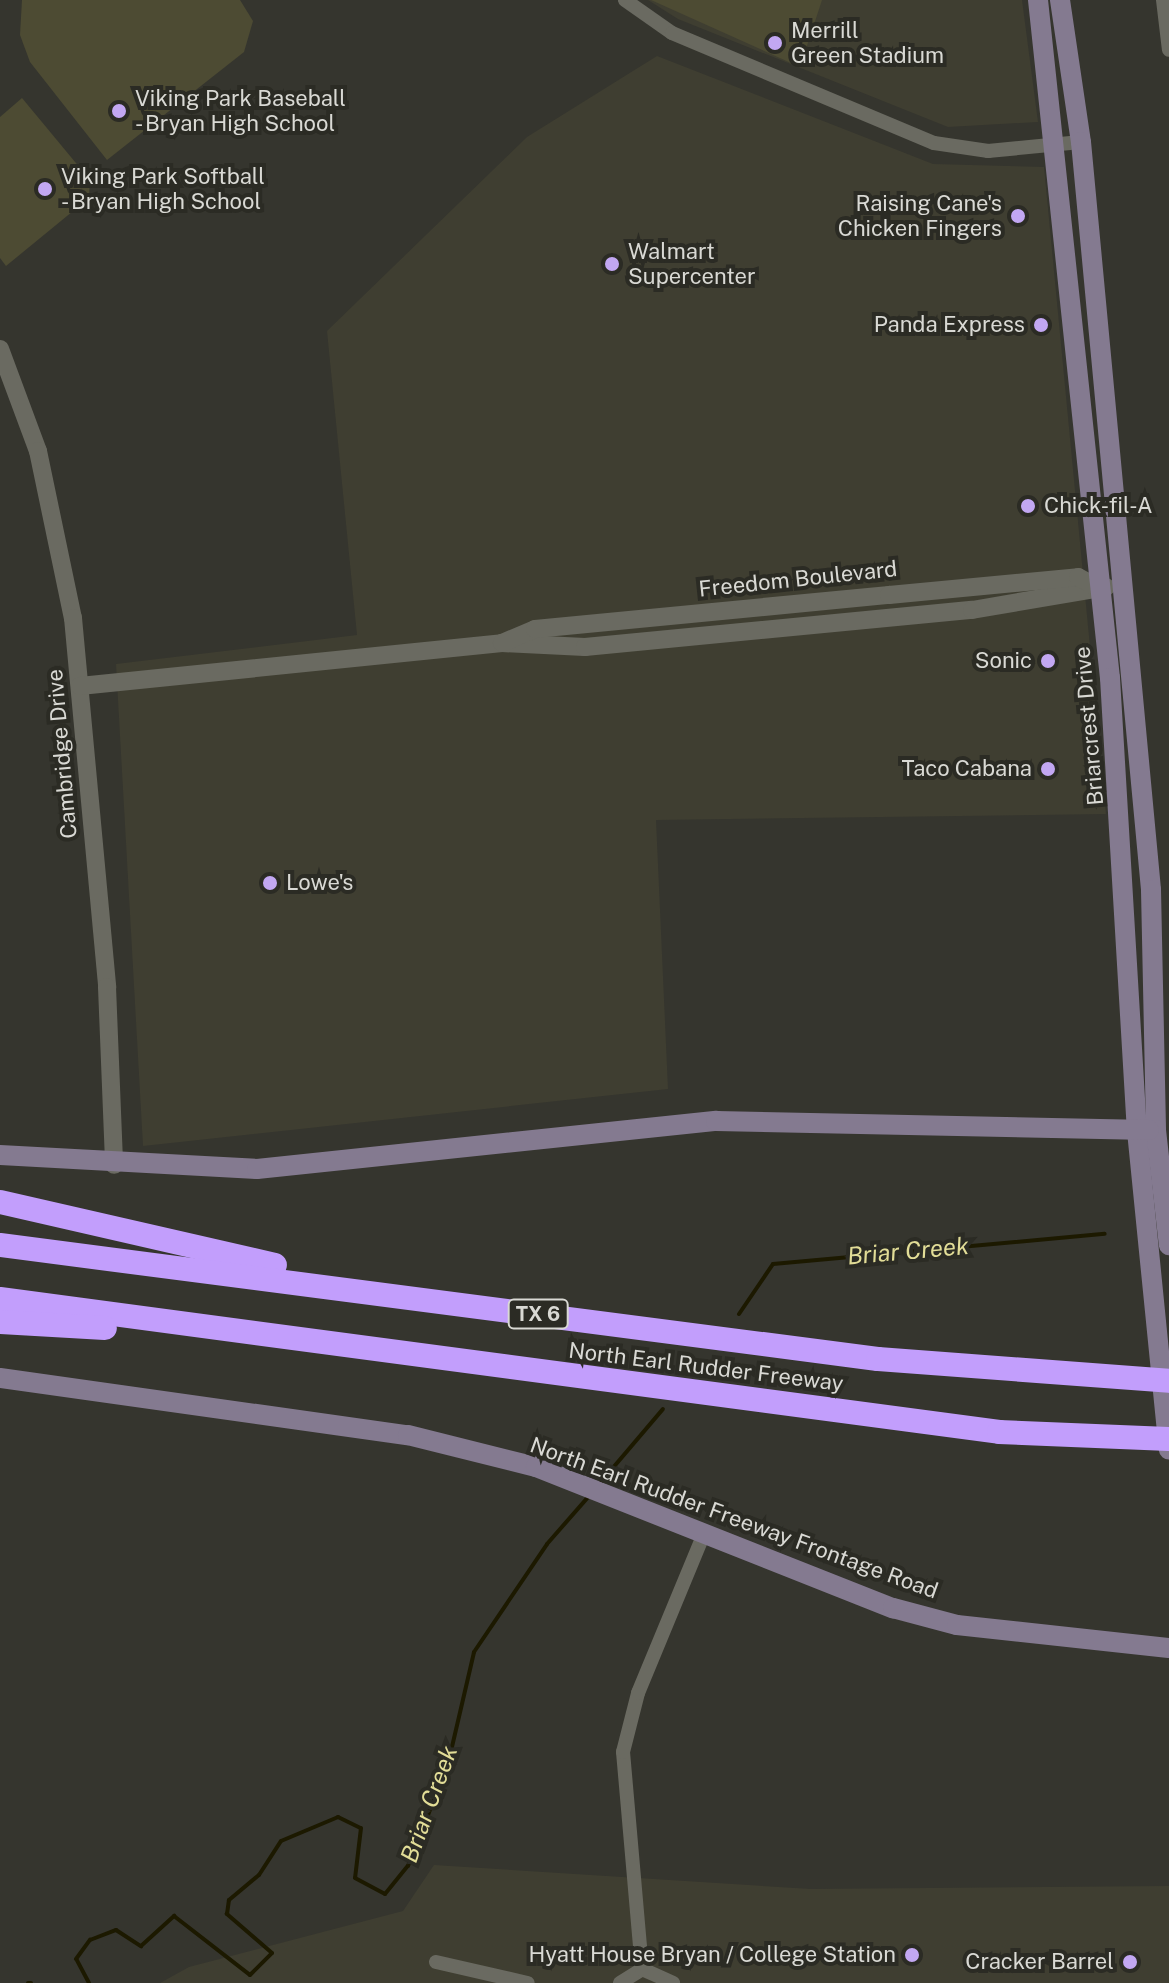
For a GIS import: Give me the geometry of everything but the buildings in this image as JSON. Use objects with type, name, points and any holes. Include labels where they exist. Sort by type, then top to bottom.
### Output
[{"type":"highway","points":[[0,1202],[216,1247],[343,1284]]},
{"type":"highway","name":"North Earl Rudder Freeway","points":[[0,1245],[343,1284],[878,1359],[1169,1381]]},
{"type":"highway","name":"North Earl Rudder Freeway","points":[[0,1299],[999,1432],[1169,1439]]},
{"type":"highway","points":[[0,1322],[247,1334]]},
{"type":"main road","name":"Briarcrest Drive","points":[[1038,0],[1058,144],[1123,829],[1169,1245]]},
{"type":"main road","name":"Briarcrest Drive","points":[[1060,0],[1081,142],[1121,585],[1163,986],[1154,1130],[1157,1320],[1169,1449]]},
{"type":"main road","points":[[0,1155],[114,1165],[257,1169],[716,1121],[1154,1130]]},
{"type":"main road","name":"North Earl Rudder Freeway Frontage Road","points":[[0,1378],[408,1435],[583,1485],[703,1536],[957,1625],[1169,1648]]},
{"type":"street","points":[[625,0],[672,33],[934,143],[975,151],[1081,142]]},
{"type":"street","points":[[1163,0],[1169,50]]},
{"type":"street","name":"Cambridge Drive","points":[[0,349],[58,528],[80,686],[107,987],[114,1165]]},
{"type":"street","name":"Freedom Boulevard","points":[[502,643],[535,629],[1078,577],[1099,588]]},
{"type":"street","name":"Freedom Boulevard","points":[[80,686],[502,643],[537,650],[668,639],[892,617],[1121,585]]},
{"type":"street","points":[[889,595],[892,617]]},
{"type":"street","points":[[786,605],[788,627]]},
{"type":"street","points":[[666,616],[668,639]]},
{"type":"street","points":[[642,1969],[623,1752],[638,1693],[703,1536]]},
{"type":"street","points":[[436,1962],[528,1983]]},
{"type":"street","points":[[620,1983],[642,1969]]},
{"type":"street","points":[[642,1969],[673,1983]]},
{"type":"shaded area","name":"Viking Park Baseball - Bryan High School","points":[[22,0],[240,0],[253,21],[244,52],[107,160],[30,62],[20,35]]},
{"type":"shaded area","points":[[648,0],[1022,0],[1038,122],[948,127],[678,19]]},
{"type":"shaded area","name":"Merrill Green Stadium","points":[[651,0],[822,0],[800,67]]},
{"type":"shaded area","points":[[657,56],[933,164],[1044,167],[1106,814],[656,820],[668,1089],[143,1146],[116,664],[357,635],[327,331],[527,137]]},
{"type":"shaded area","name":"Viking Park Softball - Bryan High School","points":[[22,98],[90,180],[89,198],[6,266],[0,258],[0,117]]},
{"type":"shaded area","points":[[434,1865],[811,1889],[1169,1886],[1169,1983],[160,1983],[189,1967],[403,1911]]},
{"type":"waterway","name":"Briar Creek","points":[[739,1314],[773,1264],[1105,1234]]},
{"type":"waterway","name":"Briar Creek","points":[[600,1483],[663,1409]]},
{"type":"waterway","name":"Briar Creek","points":[[89,1983],[76,1959],[90,1940],[116,1930],[141,1946],[174,1916],[250,1975],[272,1953],[227,1914],[229,1900],[259,1875],[281,1841],[338,1817],[361,1828],[355,1878],[385,1894],[408,1866],[448,1764],[474,1652],[547,1544],[589,1496]]},
{"type":"place","name":"Merrill Green Stadium","points":[[775,43]]},
{"type":"place","name":"Viking Park Baseball - Bryan High School","points":[[119,111]]},
{"type":"place","name":"Viking Park Softball - Bryan High School","points":[[45,189]]},
{"type":"place","name":"Raising Cane's Chicken Fingers","points":[[1018,216]]},
{"type":"place","name":"Walmart Supercenter","points":[[612,264]]},
{"type":"place","name":"Panda Express","points":[[1041,325]]},
{"type":"place","name":"Chick-fil-A","points":[[1028,506]]},
{"type":"place","name":"Sonic","points":[[1048,661]]},
{"type":"place","name":"Taco Cabana","points":[[1048,769]]},
{"type":"place","name":"Lowe's","points":[[270,883]]},
{"type":"place","name":"Hyatt House Bryan / College Station","points":[[912,1955]]},
{"type":"place","name":"Cracker Barrel","points":[[1130,1962]]}]
